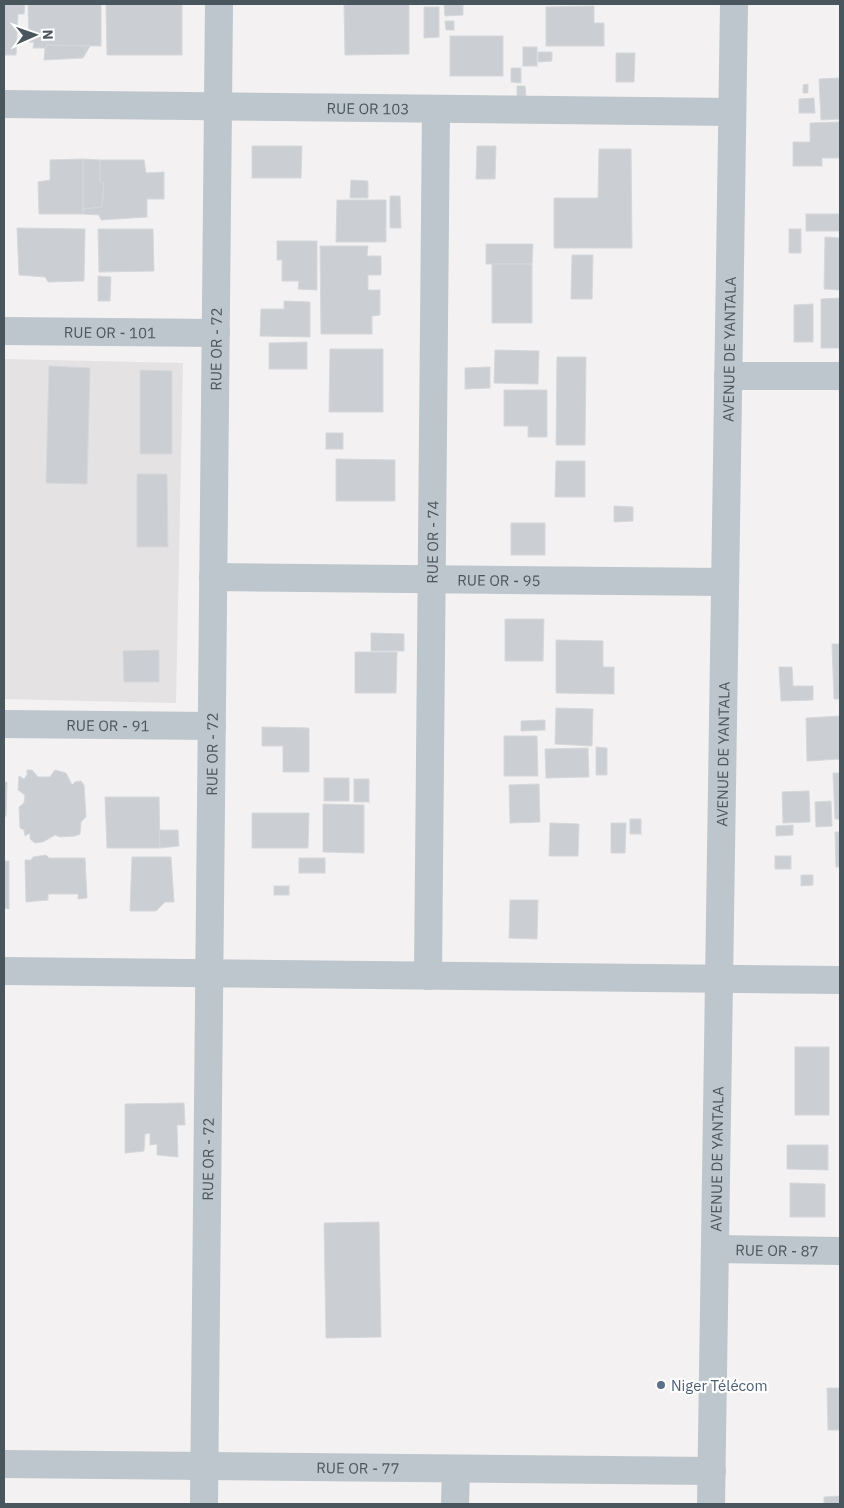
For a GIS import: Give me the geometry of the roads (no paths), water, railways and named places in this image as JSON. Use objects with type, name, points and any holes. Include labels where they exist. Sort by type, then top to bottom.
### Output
[{"type":"street","name":"RUE OR - 72","points":[[204,1504],[219,4]]},
{"type":"street","name":"AVENUE DE YANTALA","points":[[711,1504],[734,4]]},
{"type":"street","name":"RUE OR 103","points":[[4,104],[732,112]]},
{"type":"street","name":"RUE OR - 74","points":[[428,976],[436,108]]},
{"type":"street","name":"RUE OR - 101","points":[[4,331],[216,333]]},
{"type":"street","points":[[728,376],[840,376]]},
{"type":"street","name":"RUE OR - 95","points":[[213,577],[725,582]]},
{"type":"street","name":"RUE OR - 91","points":[[4,724],[212,726]]},
{"type":"street","points":[[4,971],[840,980]]},
{"type":"street","name":"RUE OR - 87","points":[[716,1249],[840,1251]]},
{"type":"street","name":"RUE OR - 77","points":[[4,1464],[712,1471]]},
{"type":"street","points":[[455,1504],[456,1469]]},
{"type":"place","name":"Niger Télécom","points":[[661,1385]]}]
